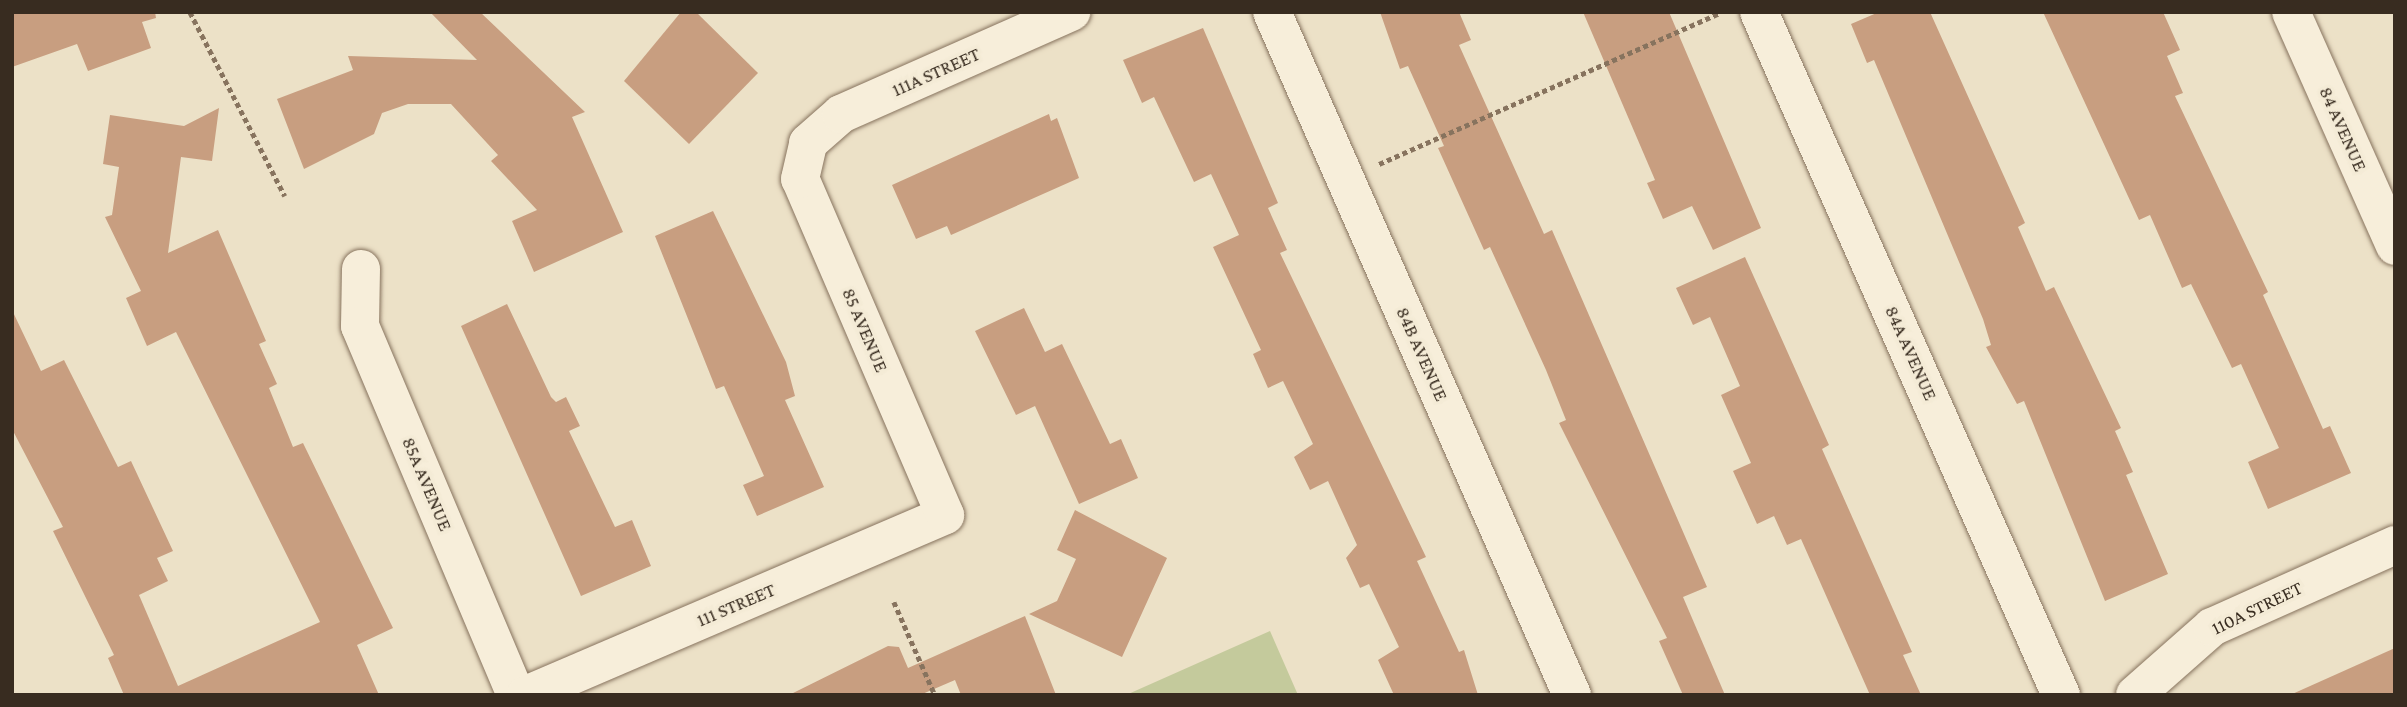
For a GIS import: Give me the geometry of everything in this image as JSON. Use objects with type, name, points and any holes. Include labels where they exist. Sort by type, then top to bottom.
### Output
[{"type":"street","name":"111A STREET","points":[[808,143],[841,114],[1071,12]]},
{"type":"street","name":"84B AVENUE","points":[[1272,12],[1572,695]]},
{"type":"street","name":"84A AVENUE","points":[[1759,12],[2061,695]]},
{"type":"street","name":"84 AVENUE","points":[[2291,12],[2395,246]]},
{"type":"street","name":"85 AVENUE","points":[[808,143],[800,179],[945,515]]},
{"type":"street","name":"85A AVENUE","points":[[361,269],[360,326],[516,695]]},
{"type":"street","name":"111 STREET","points":[[526,695],[945,515]]},
{"type":"street","name":"110A STREET","points":[[2135,695],[2212,627],[2395,545]]},
{"type":"path","points":[[190,12],[285,196]]},
{"type":"path","points":[[1374,166],[1720,12]]},
{"type":"path","points":[[894,602],[935,695]]},
{"type":"green space","points":[[1270,631],[1298,695],[1126,695]]},
{"type":"building","points":[[12,12],[155,12],[156,18],[142,22],[151,48],[88,71],[77,44],[12,67]]},
{"type":"building","points":[[430,12],[480,12],[585,112],[572,117],[623,232],[534,272],[512,221],[537,210],[491,161],[498,155],[451,104],[408,104],[382,113],[374,134],[304,169],[277,99],[353,70],[348,56],[477,60]]},
{"type":"building","points":[[681,12],[696,12],[758,73],[689,144],[624,81]]},
{"type":"building","points":[[1380,12],[1459,12],[1471,40],[1459,45],[1544,234],[1552,230],[1707,587],[1683,597],[1725,695],[1683,695],[1659,641],[1667,638],[1559,423],[1566,420],[1546,370],[1490,247],[1484,250],[1438,148],[1444,146],[1408,66],[1400,69]]},
{"type":"building","points":[[1583,12],[1669,12],[1761,228],[1713,250],[1692,206],[1663,219],[1647,183],[1655,180]]},
{"type":"building","points":[[1879,12],[1930,12],[2025,223],[2018,227],[2046,291],[2054,287],[2121,428],[2115,431],[2133,472],[2126,475],[2168,574],[2105,601],[2024,401],[2017,404],[1986,347],[1991,345],[1983,319],[1874,60],[1867,63],[1851,24]]},
{"type":"building","points":[[2043,12],[2163,12],[2180,50],[2167,56],[2183,93],[2175,96],[2268,292],[2263,295],[2323,429],[2330,426],[2351,473],[2268,509],[2248,462],[2279,448],[2241,364],[2232,368],[2191,284],[2182,288],[2150,215],[2139,220]]},
{"type":"building","points":[[1203,28],[1278,203],[1268,208],[1287,250],[1280,253],[1426,557],[1417,561],[1459,652],[1464,650],[1478,695],[1394,695],[1378,660],[1399,647],[1369,584],[1360,588],[1346,558],[1357,545],[1328,481],[1310,490],[1294,457],[1313,444],[1283,381],[1268,388],[1253,354],[1261,350],[1213,247],[1239,235],[1211,174],[1194,182],[1154,97],[1142,103],[1123,60]]},
{"type":"building","points":[[219,108],[212,161],[181,157],[168,253],[218,230],[266,341],[259,344],[277,384],[269,388],[293,447],[303,443],[393,628],[357,645],[379,695],[124,695],[108,658],[114,655],[53,531],[63,527],[12,429],[12,310],[41,371],[64,360],[118,467],[131,461],[173,551],[157,558],[168,581],[139,595],[178,686],[320,622],[176,332],[147,346],[126,298],[141,291],[105,217],[112,215],[119,167],[103,164],[110,115],[184,126]]},
{"type":"building","points":[[1049,114],[1051,121],[1057,118],[1079,178],[951,235],[947,226],[916,239],[892,185]]},
{"type":"building","points":[[713,211],[786,362],[795,396],[785,400],[824,487],[757,516],[743,485],[764,476],[724,386],[716,389],[655,236]]},
{"type":"building","points":[[1745,257],[1829,445],[1822,449],[1912,652],[1903,655],[1921,695],[1870,695],[1801,539],[1787,545],[1774,516],[1757,524],[1733,471],[1751,463],[1721,395],[1740,386],[1710,317],[1693,325],[1676,288]]},
{"type":"building","points":[[507,304],[551,397],[556,402],[566,397],[580,426],[569,431],[615,527],[632,520],[651,566],[581,596],[461,326]]},
{"type":"building","points":[[1024,308],[1045,352],[1062,344],[1110,444],[1121,439],[1138,478],[1079,504],[1035,406],[1016,415],[975,331]]},
{"type":"building","points":[[1075,510],[1167,558],[1122,657],[1029,614],[1057,601],[1076,559],[1057,550]]},
{"type":"building","points":[[1025,616],[1056,695],[961,695],[955,680],[920,695],[789,695],[888,646],[899,647],[908,668]]},
{"type":"building","points":[[2395,648],[2395,695],[2290,695]]}]
